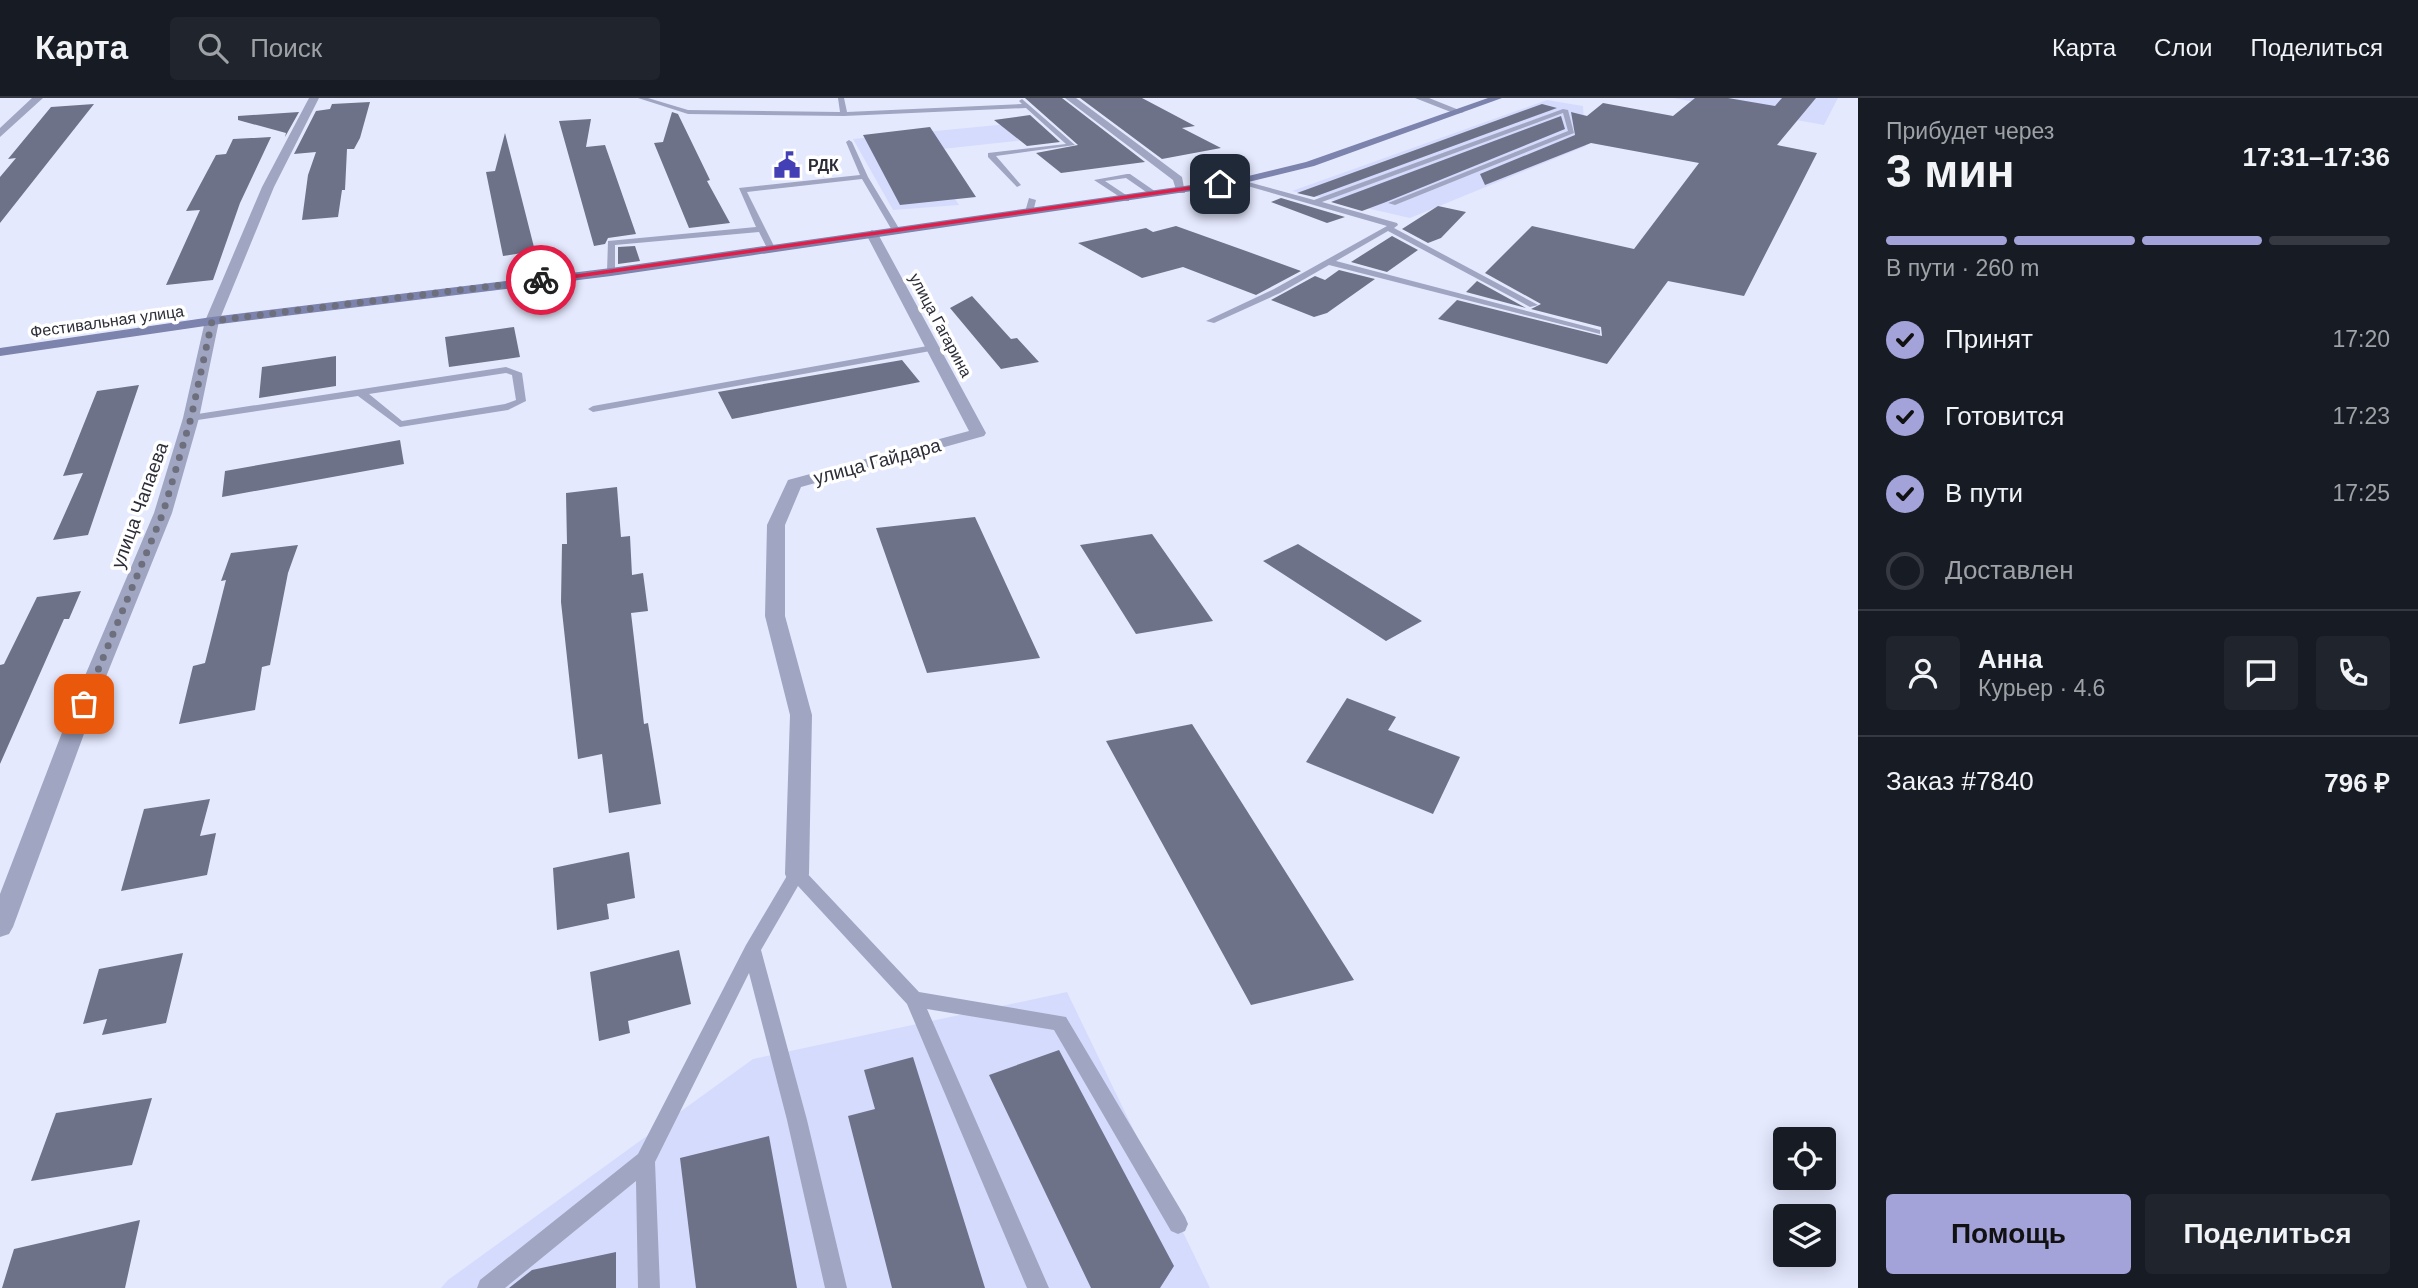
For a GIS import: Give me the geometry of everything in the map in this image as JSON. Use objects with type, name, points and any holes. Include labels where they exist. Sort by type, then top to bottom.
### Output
[{"type":"street","points":[[0,135],[38,98]]},
{"type":"street","name":"улица Чапаева","points":[[0,928],[84,704],[163,513],[191,418],[212,321],[268,187],[314,98]]},
{"type":"street","points":[[1070,98],[1178,180],[1181,191]]},
{"type":"street","points":[[1420,98],[1459,112]]},
{"type":"street","name":"Фестивальная улица","points":[[0,352],[212,321],[611,272],[872,234],[1031,206],[1126,199],[1240,181],[1310,164],[1497,98]]},
{"type":"street","name":"улица Гагарина","points":[[872,234],[978,433]]},
{"type":"street","name":"улица Гайдара","points":[[797,874],[801,715],[775,616],[776,525],[794,484],[978,433]]},
{"type":"lane","points":[[641,98],[688,112],[844,114],[1028,106]]},
{"type":"lane","points":[[841,98],[844,114]]},
{"type":"lane","points":[[1017,185],[991,155],[1072,145],[1018,98]]},
{"type":"lane","points":[[1312,204],[1565,110],[1572,132],[1392,203]]},
{"type":"lane","points":[[849,142],[864,177],[896,230]]},
{"type":"lane","points":[[1126,199],[1098,180],[1127,176],[1155,194]]},
{"type":"lane","points":[[771,248],[742,190],[864,177]]},
{"type":"lane","points":[[1211,321],[1278,291],[1394,225],[1312,204],[1240,181]]},
{"type":"lane","points":[[1388,228],[1413,239],[1447,262],[1533,305]]},
{"type":"lane","points":[[611,272],[611,243],[761,229]]},
{"type":"lane","points":[[1328,262],[1597,332]]},
{"type":"lane","points":[[593,409],[933,348]]},
{"type":"lane","points":[[191,418],[506,370],[517,373],[521,401],[508,407],[400,424],[361,393]]},
{"type":"lane","points":[[488,1288],[645,1161],[752,950],[797,874],[914,999],[1038,1288]]},
{"type":"lane","points":[[752,950],[797,1120],[836,1288]]},
{"type":"lane","points":[[914,999],[1060,1023],[1178,1224]]},
{"type":"lane","points":[[645,1161],[649,1288]]},
{"type":"shaded area","points":[[1673,98],[1838,98],[1824,125]]},
{"type":"shaded area","points":[[1547,100],[1583,106],[1586,146],[1410,218],[1292,191]]},
{"type":"shaded area","points":[[1008,124],[1025,140],[924,151],[959,205],[893,210],[853,139]]},
{"type":"shaded area","points":[[1067,992],[1210,1288],[441,1288],[448,1280],[753,1059]]},
{"type":"building","points":[[1025,98],[1062,98],[1145,162],[1061,173],[1036,153],[1078,145]]},
{"type":"building","points":[[1080,98],[1142,98],[1195,126],[1182,128],[1221,148],[1162,159]]},
{"type":"building","points":[[1695,98],[1728,98],[1775,106],[1782,98],[1816,98],[1777,145],[1817,153],[1744,296],[1668,281],[1607,364],[1438,319],[1457,300],[1602,336],[1601,327],[1531,309],[1541,304],[1485,273],[1532,226],[1634,249],[1699,163],[1591,143],[1485,185],[1480,174],[1575,135],[1571,112],[1587,116],[1603,103],[1673,116]]},
{"type":"building","points":[[370,102],[360,138],[354,149],[347,149],[345,190],[342,190],[338,217],[302,220],[308,175],[316,152],[294,154],[316,111],[330,109],[332,104]]},
{"type":"building","points":[[94,104],[0,223],[0,177],[16,158],[8,159],[51,107]]},
{"type":"building","points":[[1542,104],[1557,108],[1314,197],[1297,193]]},
{"type":"building","points":[[299,112],[285,137],[286,133],[238,120],[238,116]]},
{"type":"building","points":[[672,112],[678,114],[710,180],[707,181],[730,223],[689,228],[654,143],[663,142]]},
{"type":"building","points":[[1030,115],[1060,142],[1027,146],[994,120]]},
{"type":"building","points":[[1561,116],[1565,129],[1362,211],[1331,202]]},
{"type":"building","points":[[591,119],[586,147],[605,145],[636,234],[608,238],[605,244],[594,246],[559,121]]},
{"type":"building","points":[[930,127],[976,197],[900,205],[863,135]]},
{"type":"building","points":[[505,133],[535,251],[503,256],[486,172],[495,171]]},
{"type":"building","points":[[271,137],[240,203],[213,280],[166,285],[200,210],[186,211],[216,155],[226,154],[233,139]]},
{"type":"building","points":[[1281,198],[1345,217],[1327,223],[1271,202]]},
{"type":"building","points":[[1438,206],[1466,212],[1441,238],[1428,243],[1402,229]]},
{"type":"building","points":[[1176,226],[1301,271],[1256,295],[1183,267],[1142,278],[1078,243],[1146,228],[1153,232]]},
{"type":"building","points":[[1392,236],[1418,250],[1387,272],[1351,262]]},
{"type":"building","points":[[635,246],[640,261],[618,264],[618,247]]},
{"type":"building","points":[[1339,270],[1375,279],[1327,313],[1314,317],[1271,300],[1315,276],[1325,280]]},
{"type":"building","points":[[1477,281],[1526,308],[1466,292]]},
{"type":"building","points":[[972,296],[1011,339],[1017,338],[1039,362],[1001,369],[950,308]]},
{"type":"building","points":[[514,327],[520,357],[449,367],[445,337]]},
{"type":"building","points":[[336,356],[336,386],[259,398],[262,367]]},
{"type":"building","points":[[902,360],[920,382],[732,419],[718,392]]},
{"type":"building","points":[[139,385],[88,535],[53,540],[83,473],[63,476],[97,391]]},
{"type":"building","points":[[400,440],[404,464],[222,497],[225,471]]},
{"type":"building","points":[[617,487],[621,537],[630,536],[632,575],[643,573],[648,611],[631,613],[644,724],[648,723],[661,804],[609,813],[602,754],[578,759],[561,602],[562,544],[567,544],[566,493]]},
{"type":"building","points":[[975,517],[1040,658],[927,673],[876,528]]},
{"type":"building","points":[[1152,534],[1213,621],[1136,634],[1080,545]]},
{"type":"building","points":[[1298,544],[1422,621],[1386,641],[1263,561]]},
{"type":"building","points":[[298,545],[288,573],[270,665],[262,667],[255,710],[179,724],[193,666],[205,663],[226,580],[221,581],[231,553]]},
{"type":"building","points":[[81,591],[69,619],[64,619],[0,764],[0,665],[4,664],[37,597]]},
{"type":"building","points":[[1347,698],[1396,717],[1388,730],[1460,757],[1433,814],[1306,762]]},
{"type":"building","points":[[1192,724],[1354,980],[1251,1005],[1106,741]]},
{"type":"building","points":[[210,799],[200,836],[216,833],[207,875],[121,891],[144,809]]},
{"type":"building","points":[[629,852],[635,898],[607,904],[609,919],[557,930],[553,868]]},
{"type":"building","points":[[679,950],[691,1004],[628,1021],[630,1033],[599,1041],[590,972]]},
{"type":"building","points":[[183,953],[166,1023],[102,1035],[107,1019],[83,1024],[99,969]]},
{"type":"building","points":[[1059,1050],[1174,1266],[1160,1288],[1091,1288],[989,1075]]},
{"type":"building","points":[[913,1057],[985,1288],[892,1288],[848,1116],[875,1109],[864,1070]]},
{"type":"building","points":[[152,1098],[132,1165],[31,1181],[56,1113]]},
{"type":"building","points":[[769,1136],[797,1288],[696,1288],[680,1158]]},
{"type":"building","points":[[140,1220],[125,1288],[2,1288],[14,1249]]},
{"type":"building","points":[[616,1252],[616,1288],[509,1288],[532,1270]]},
{"type":"way so far","points":[[84,704],[163,513],[191,418],[212,321],[541,280]]},
{"type":"place","name":"РДК","points":[[787,165]]},
{"type":"route","points":[[541,280],[1220,184]]}]
